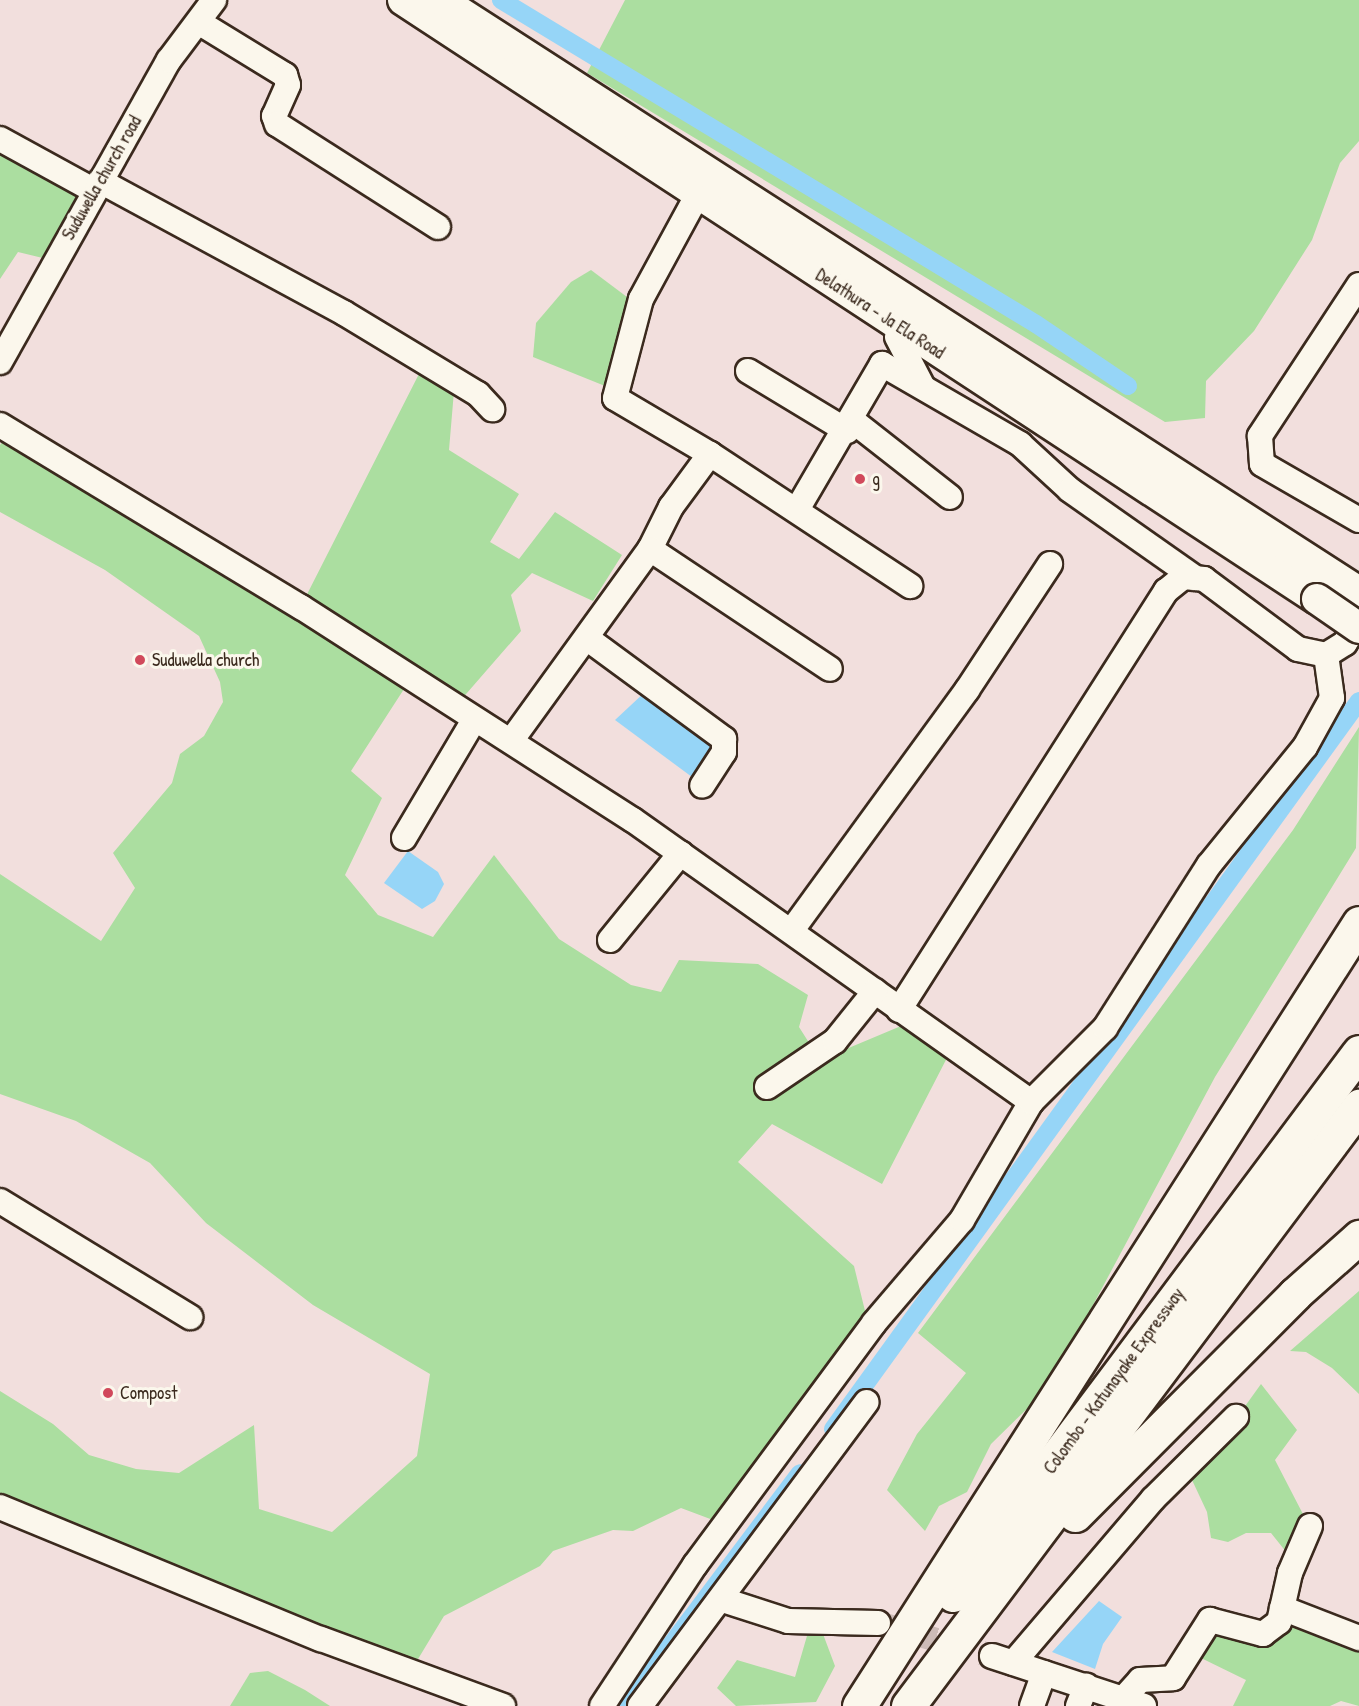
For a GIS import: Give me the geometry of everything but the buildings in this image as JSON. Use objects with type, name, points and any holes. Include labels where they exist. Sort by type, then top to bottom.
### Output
[{"type":"highway","points":[[859,1706],[1359,923]]},
{"type":"highway","name":"Colombo - Katunayake Expressway","points":[[864,1706],[1054,1463],[1359,1052]]},
{"type":"highway","name":"Colombo - Katunayake Expressway","points":[[908,1706],[992,1598],[1359,1106]]},
{"type":"highway","points":[[992,1598],[1295,1294],[1359,1237]]},
{"type":"main road","name":"Delathura - Ja Ela Road","points":[[402,0],[699,192],[900,333],[1325,587],[1359,592]]},
{"type":"main road","name":"Delathura - Ja Ela Road","points":[[441,0],[1325,587],[1359,628]]},
{"type":"street","name":"Suduwella church road","points":[[0,362],[169,60],[200,23],[214,0]]},
{"type":"street","points":[[200,23],[285,75],[288,85],[274,116],[276,124],[438,227]]},
{"type":"street","points":[[0,139],[97,186],[344,314],[478,394],[492,409]]},
{"type":"street","points":[[699,192],[641,299],[615,398],[798,508],[909,586]]},
{"type":"street","points":[[1359,285],[1260,436],[1262,464],[1359,520]]},
{"type":"street","points":[[798,508],[850,426],[900,333]]},
{"type":"street","points":[[900,333],[923,387]]},
{"type":"street","points":[[882,364],[1020,444],[1070,489],[1195,578],[1227,594],[1298,649],[1326,655],[1345,643],[1359,620]]},
{"type":"street","points":[[748,371],[850,426],[950,497]]},
{"type":"street","points":[[0,425],[301,607],[473,722],[511,741],[792,930],[899,1010],[1031,1102]]},
{"type":"street","points":[[511,741],[588,639],[650,549],[671,507],[710,454]]},
{"type":"street","points":[[650,549],[830,669]]},
{"type":"street","points":[[792,930],[973,681],[1050,564]]},
{"type":"street","points":[[899,1010],[1166,591],[1183,577],[1195,578]]},
{"type":"street","points":[[588,639],[724,739],[724,752],[702,786]]},
{"type":"street","points":[[602,1706],[695,1565],[874,1323],[962,1220],[1031,1102],[1105,1028],[1209,865],[1305,747],[1332,698],[1326,655]]},
{"type":"street","points":[[404,838],[473,722]]},
{"type":"street","points":[[610,940],[681,854]]},
{"type":"street","points":[[767,1087],[835,1041],[875,990]]},
{"type":"street","points":[[0,1201],[190,1317]]},
{"type":"street","points":[[640,1706],[723,1600],[867,1402]]},
{"type":"street","points":[[1236,1417],[1153,1499],[1002,1660],[1044,1673],[1082,1696],[1134,1702],[1140,1680],[1173,1678],[1209,1620],[1263,1634],[1279,1622],[1310,1526]]},
{"type":"street","points":[[0,1507],[321,1640],[503,1706]]},
{"type":"street","points":[[723,1600],[788,1621],[878,1623]]},
{"type":"street","points":[[1282,1608],[1359,1638]]},
{"type":"street","points":[[1032,1706],[1044,1673]]},
{"type":"green space","points":[[625,0],[1359,0],[1359,141],[1340,163],[1312,240],[1254,331],[1206,381],[1205,418],[1165,422],[587,73]]},
{"type":"green space","points":[[0,145],[86,196],[51,260],[18,252],[0,279]]},
{"type":"green space","points":[[591,270],[651,315],[610,388],[533,357],[536,323],[571,282]]},
{"type":"green space","points":[[422,368],[454,391],[449,450],[519,494],[490,542],[519,559],[555,512],[622,555],[593,601],[532,573],[511,595],[521,631],[460,701],[415,672],[351,771],[382,798],[345,875],[378,915],[433,937],[494,855],[559,939],[631,985],[661,992],[679,960],[758,964],[808,995],[799,1027],[820,1060],[901,1026],[949,1054],[882,1184],[772,1124],[738,1162],[854,1266],[867,1319],[713,1520],[681,1508],[633,1531],[613,1530],[553,1551],[540,1566],[444,1616],[412,1669],[0,1502],[0,1391],[53,1424],[89,1455],[136,1469],[179,1473],[254,1425],[259,1509],[332,1532],[417,1456],[430,1374],[313,1305],[206,1223],[150,1163],[76,1121],[0,1094],[0,874],[101,941],[135,888],[113,853],[172,783],[180,754],[204,736],[223,702],[220,682],[199,636],[105,570],[0,512],[0,445],[3,441],[85,486],[296,616]]},
{"type":"green space","points":[[1359,727],[1356,848],[1215,1077],[1063,1361],[1035,1401],[991,1444],[967,1492],[939,1506],[925,1531],[887,1490],[917,1434],[966,1373],[918,1333],[1293,830]]},
{"type":"green space","points":[[1359,1291],[1359,1394],[1332,1368],[1306,1352],[1290,1351]]},
{"type":"green space","points":[[1261,1384],[1297,1430],[1275,1460],[1305,1518],[1287,1553],[1271,1533],[1246,1533],[1228,1542],[1211,1538],[1207,1512],[1192,1480]]},
{"type":"green space","points":[[1290,1620],[1359,1644],[1359,1706],[1341,1701],[1330,1706],[1233,1706],[1246,1680],[1201,1658],[1210,1631]]},
{"type":"green space","points":[[809,1629],[823,1634],[835,1666],[816,1702],[736,1706],[717,1688],[737,1660],[795,1677]]},
{"type":"green space","points":[[268,1671],[330,1706],[230,1706],[250,1673]]},
{"type":"water","points":[[645,692],[715,746],[705,768],[692,777],[615,720]]},
{"type":"water","points":[[408,851],[438,872],[444,884],[435,901],[422,909],[384,883]]},
{"type":"water","points":[[1099,1601],[1122,1617],[1103,1644],[1095,1669],[1052,1652]]},
{"type":"waterway","points":[[501,0],[1036,324],[1128,386]]},
{"type":"waterway","points":[[833,1429],[1359,701]]},
{"type":"waterway","points":[[625,1706],[800,1473]]},
{"type":"tunnel","points":[[878,1623],[992,1656]]},
{"type":"place","name":"g","points":[[860,479]]},
{"type":"place","name":"Suduwella church","points":[[140,660]]},
{"type":"place","name":"Compost","points":[[108,1393]]}]
